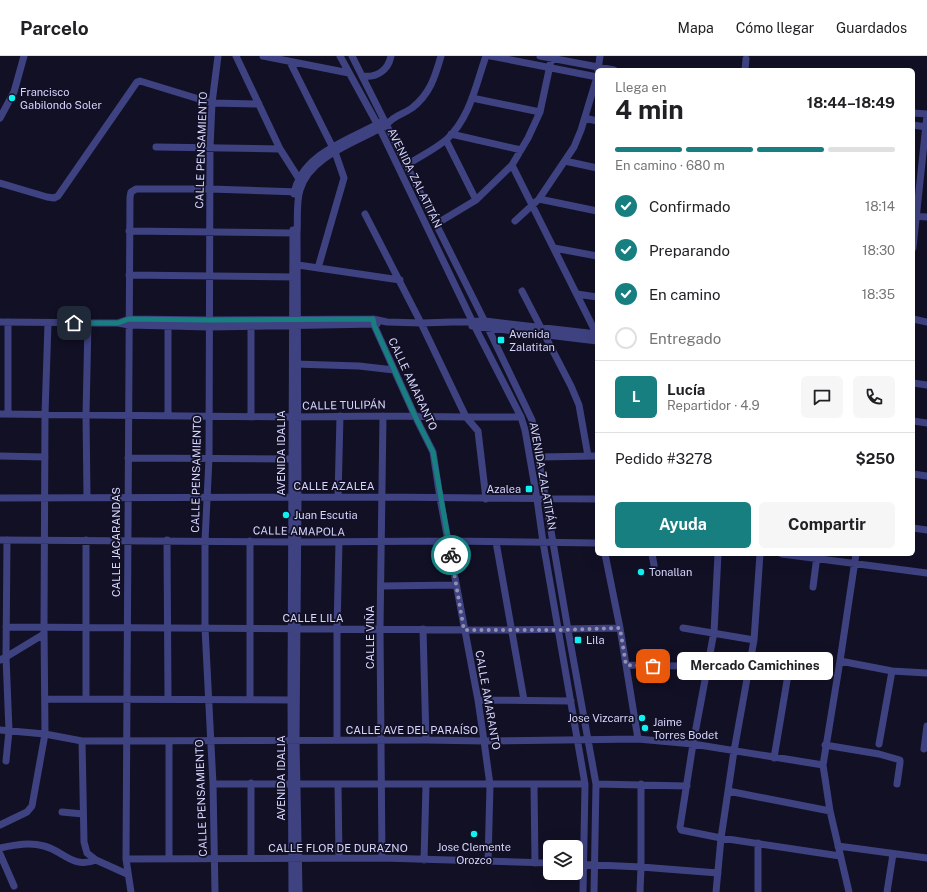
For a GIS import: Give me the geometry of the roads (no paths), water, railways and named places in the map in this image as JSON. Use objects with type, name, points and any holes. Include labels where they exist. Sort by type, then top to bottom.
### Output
[{"type":"street","points":[[0,118],[14,92],[24,56]]},
{"type":"street","name":"CALLE PENSAMIENTO","points":[[215,892],[209,699],[205,628],[209,458],[210,147],[212,103],[218,56]]},
{"type":"street","points":[[236,56],[280,148],[301,181]]},
{"type":"street","points":[[263,56],[349,74]]},
{"type":"street","name":"AVENIDA ZALATITÁN","points":[[340,56],[349,74],[406,165],[487,324],[528,410],[534,426],[568,630],[596,784],[594,892]]},
{"type":"street","name":"AVENIDA ZALATITÁN","points":[[352,56],[471,324],[521,417],[525,430],[585,784],[582,840]]},
{"type":"street","points":[[362,76],[369,77],[382,72],[386,68],[391,56]]},
{"type":"street","points":[[382,125],[393,117],[411,108],[421,100],[429,90],[434,79],[440,56]]},
{"type":"street","points":[[406,165],[449,137],[462,121],[472,98],[486,56]]},
{"type":"street","points":[[491,56],[595,77]]},
{"type":"street","points":[[540,56],[552,57],[595,68]]},
{"type":"street","points":[[598,68],[600,56]]},
{"type":"street","points":[[436,224],[476,200],[512,165],[528,138],[540,112],[552,57]]},
{"type":"street","points":[[744,68],[746,59]]},
{"type":"street","points":[[290,62],[334,149],[344,178],[318,268]]},
{"type":"street","points":[[0,183],[47,197],[54,198],[58,196],[125,98],[137,82],[140,81],[212,103],[259,104]]},
{"type":"street","points":[[515,221],[539,199],[574,147],[585,118],[595,84]]},
{"type":"street","points":[[472,98],[540,112]]},
{"type":"street","points":[[915,113],[927,115],[915,216],[927,217]]},
{"type":"street","points":[[585,118],[595,120]]},
{"type":"street","name":"AVENIDA IDALIA","points":[[292,892],[295,858],[295,277],[293,233],[297,192],[310,164],[318,156],[382,125]]},
{"type":"street","points":[[915,125],[926,127]]},
{"type":"street","points":[[449,137],[521,150]]},
{"type":"street","points":[[449,137],[476,200]]},
{"type":"street","points":[[156,147],[280,148]]},
{"type":"street","points":[[565,161],[595,168]]},
{"type":"street","points":[[512,165],[595,332]]},
{"type":"street","name":"CALLE JACARANDAS","points":[[131,892],[126,859],[130,196],[131,192],[136,189],[210,189]]},
{"type":"street","points":[[210,189],[297,192]]},
{"type":"street","name":"AVENIDA IDALIA","points":[[295,277],[298,265],[297,192]]},
{"type":"street","points":[[539,199],[595,211]]},
{"type":"street","points":[[365,214],[400,280],[466,418],[478,431]]},
{"type":"street","points":[[129,231],[293,233]]},
{"type":"street","points":[[554,248],[595,256]]},
{"type":"street","points":[[298,265],[400,280]]},
{"type":"street","points":[[129,275],[295,277]]},
{"type":"street","points":[[522,291],[571,386],[579,406],[588,456]]},
{"type":"street","points":[[577,294],[595,297]]},
{"type":"street","points":[[915,319],[927,322]]},
{"type":"street","points":[[4,414],[4,322],[129,322],[251,326],[295,322]]},
{"type":"street","points":[[86,497],[88,322]]},
{"type":"street","points":[[129,322],[168,326],[295,322],[487,324],[595,336]]},
{"type":"street","name":"CALLE AMARANTO","points":[[373,322],[415,416],[433,452],[440,498],[478,700],[490,785],[488,862]]},
{"type":"street","points":[[0,825],[27,812],[32,806],[46,734],[44,498],[48,323]]},
{"type":"street","points":[[168,326],[168,415]]},
{"type":"street","points":[[251,326],[251,417]]},
{"type":"street","points":[[295,364],[360,366],[394,370]]},
{"type":"street","points":[[915,383],[927,385]]},
{"type":"street","name":"CALLE TULIPÁN","points":[[4,414],[208,415],[251,417],[521,417]]},
{"type":"street","points":[[338,497],[340,416]]},
{"type":"street","name":"CALLE VIÑA","points":[[382,858],[380,629],[383,416]]},
{"type":"street","name":"AVENIDA IDALIA","points":[[295,417],[292,459],[295,498]]},
{"type":"street","points":[[480,417],[478,431],[486,499]]},
{"type":"street","points":[[915,421],[927,423]]},
{"type":"street","points":[[0,456],[45,457]]},
{"type":"street","points":[[539,457],[595,456]]},
{"type":"street","points":[[128,458],[292,459]]},
{"type":"street","points":[[915,474],[927,476]]},
{"type":"street","name":"CALLE AZALEA","points":[[0,498],[382,497],[595,499]]},
{"type":"street","points":[[915,528],[927,530]]},
{"type":"street","points":[[3,540],[6,627],[3,658],[9,731],[6,761]]},
{"type":"street","name":"CALLE AMAPOLA","points":[[3,540],[295,542],[448,541],[595,543]]},
{"type":"street","points":[[86,540],[86,699]]},
{"type":"street","points":[[167,540],[168,699]]},
{"type":"street","points":[[250,541],[250,699]]},
{"type":"street","points":[[337,740],[337,629],[340,542]]},
{"type":"street","points":[[496,542],[524,700]]},
{"type":"street","points":[[605,556],[620,628],[638,739]]},
{"type":"street","points":[[652,556],[654,565]]},
{"type":"street","points":[[718,556],[714,632],[693,744],[680,827],[681,830],[721,838],[840,856]]},
{"type":"street","points":[[716,892],[721,838],[734,751],[754,640],[760,556]]},
{"type":"street","points":[[813,587],[817,556],[854,563],[927,573]]},
{"type":"street","points":[[849,892],[830,811],[823,765],[856,556]]},
{"type":"street","points":[[381,586],[456,585]]},
{"type":"street","name":"CALLE LILA","points":[[6,627],[44,631],[86,627],[464,630],[568,630],[620,628]]},
{"type":"street","points":[[683,628],[714,632],[754,640]]},
{"type":"street","points":[[423,629],[426,740]]},
{"type":"street","points":[[3,658],[44,631]]},
{"type":"street","points":[[774,758],[792,657]]},
{"type":"street","points":[[840,661],[892,671],[927,672]]},
{"type":"street","points":[[626,665],[680,666]]},
{"type":"street","points":[[879,744],[892,671]]},
{"type":"street","points":[[45,699],[294,700]]},
{"type":"street","points":[[478,700],[571,700]]},
{"type":"street","points":[[924,749],[927,729]]},
{"type":"street","name":"CALLE AVE DEL PARAÍSO","points":[[0,730],[46,734],[82,741],[484,741],[638,739],[693,744],[823,765]]},
{"type":"street","points":[[82,741],[84,842],[87,853],[96,860],[128,874]]},
{"type":"street","points":[[169,741],[169,859]]},
{"type":"street","points":[[825,745],[879,754],[900,760],[897,784]]},
{"type":"street","points":[[251,783],[251,858]]},
{"type":"street","points":[[212,784],[585,784]]},
{"type":"street","points":[[338,784],[339,858]]},
{"type":"street","points":[[596,784],[686,786]]},
{"type":"street","points":[[640,892],[641,784]]},
{"type":"street","points":[[424,860],[426,785]]},
{"type":"street","points":[[534,785],[535,863]]},
{"type":"street","points":[[728,791],[830,811]]},
{"type":"street","points":[[62,812],[83,814]]},
{"type":"street","points":[[758,843],[758,892]]},
{"type":"street","points":[[0,848],[20,844],[42,846],[54,850],[71,860],[81,863],[88,863],[96,860]]},
{"type":"street","points":[[838,846],[927,858]]},
{"type":"street","points":[[0,854],[14,886]]},
{"type":"street","points":[[887,892],[893,854]]},
{"type":"street","name":"AVENIDA IDALIA","points":[[295,858],[299,892]]},
{"type":"street","name":"CALLE FLOR DE DURAZNO","points":[[126,859],[382,858],[543,863]]},
{"type":"street","points":[[583,864],[718,873]]},
{"type":"street","name":"AVENIDA ZALATITÁN","points":[[582,880],[583,892]]},
{"type":"place","name":"Francisco Gabilondo Soler","points":[[12,98]]},
{"type":"place","name":"Avenida Zalatitan","points":[[501,340]]},
{"type":"place","name":"Azalea","points":[[529,489]]},
{"type":"place","name":"Juan Escutia","points":[[286,515]]},
{"type":"place","name":"Tonallan","points":[[641,572]]},
{"type":"place","name":"Lila","points":[[578,640]]},
{"type":"place","name":"Mercado Camichines","points":[[653,666]]},
{"type":"place","name":"Jose Vizcarra","points":[[642,718]]},
{"type":"place","name":"Jaime Torres Bodet","points":[[645,728]]},
{"type":"place","name":"Jose Clemente Orozco","points":[[474,834]]}]
